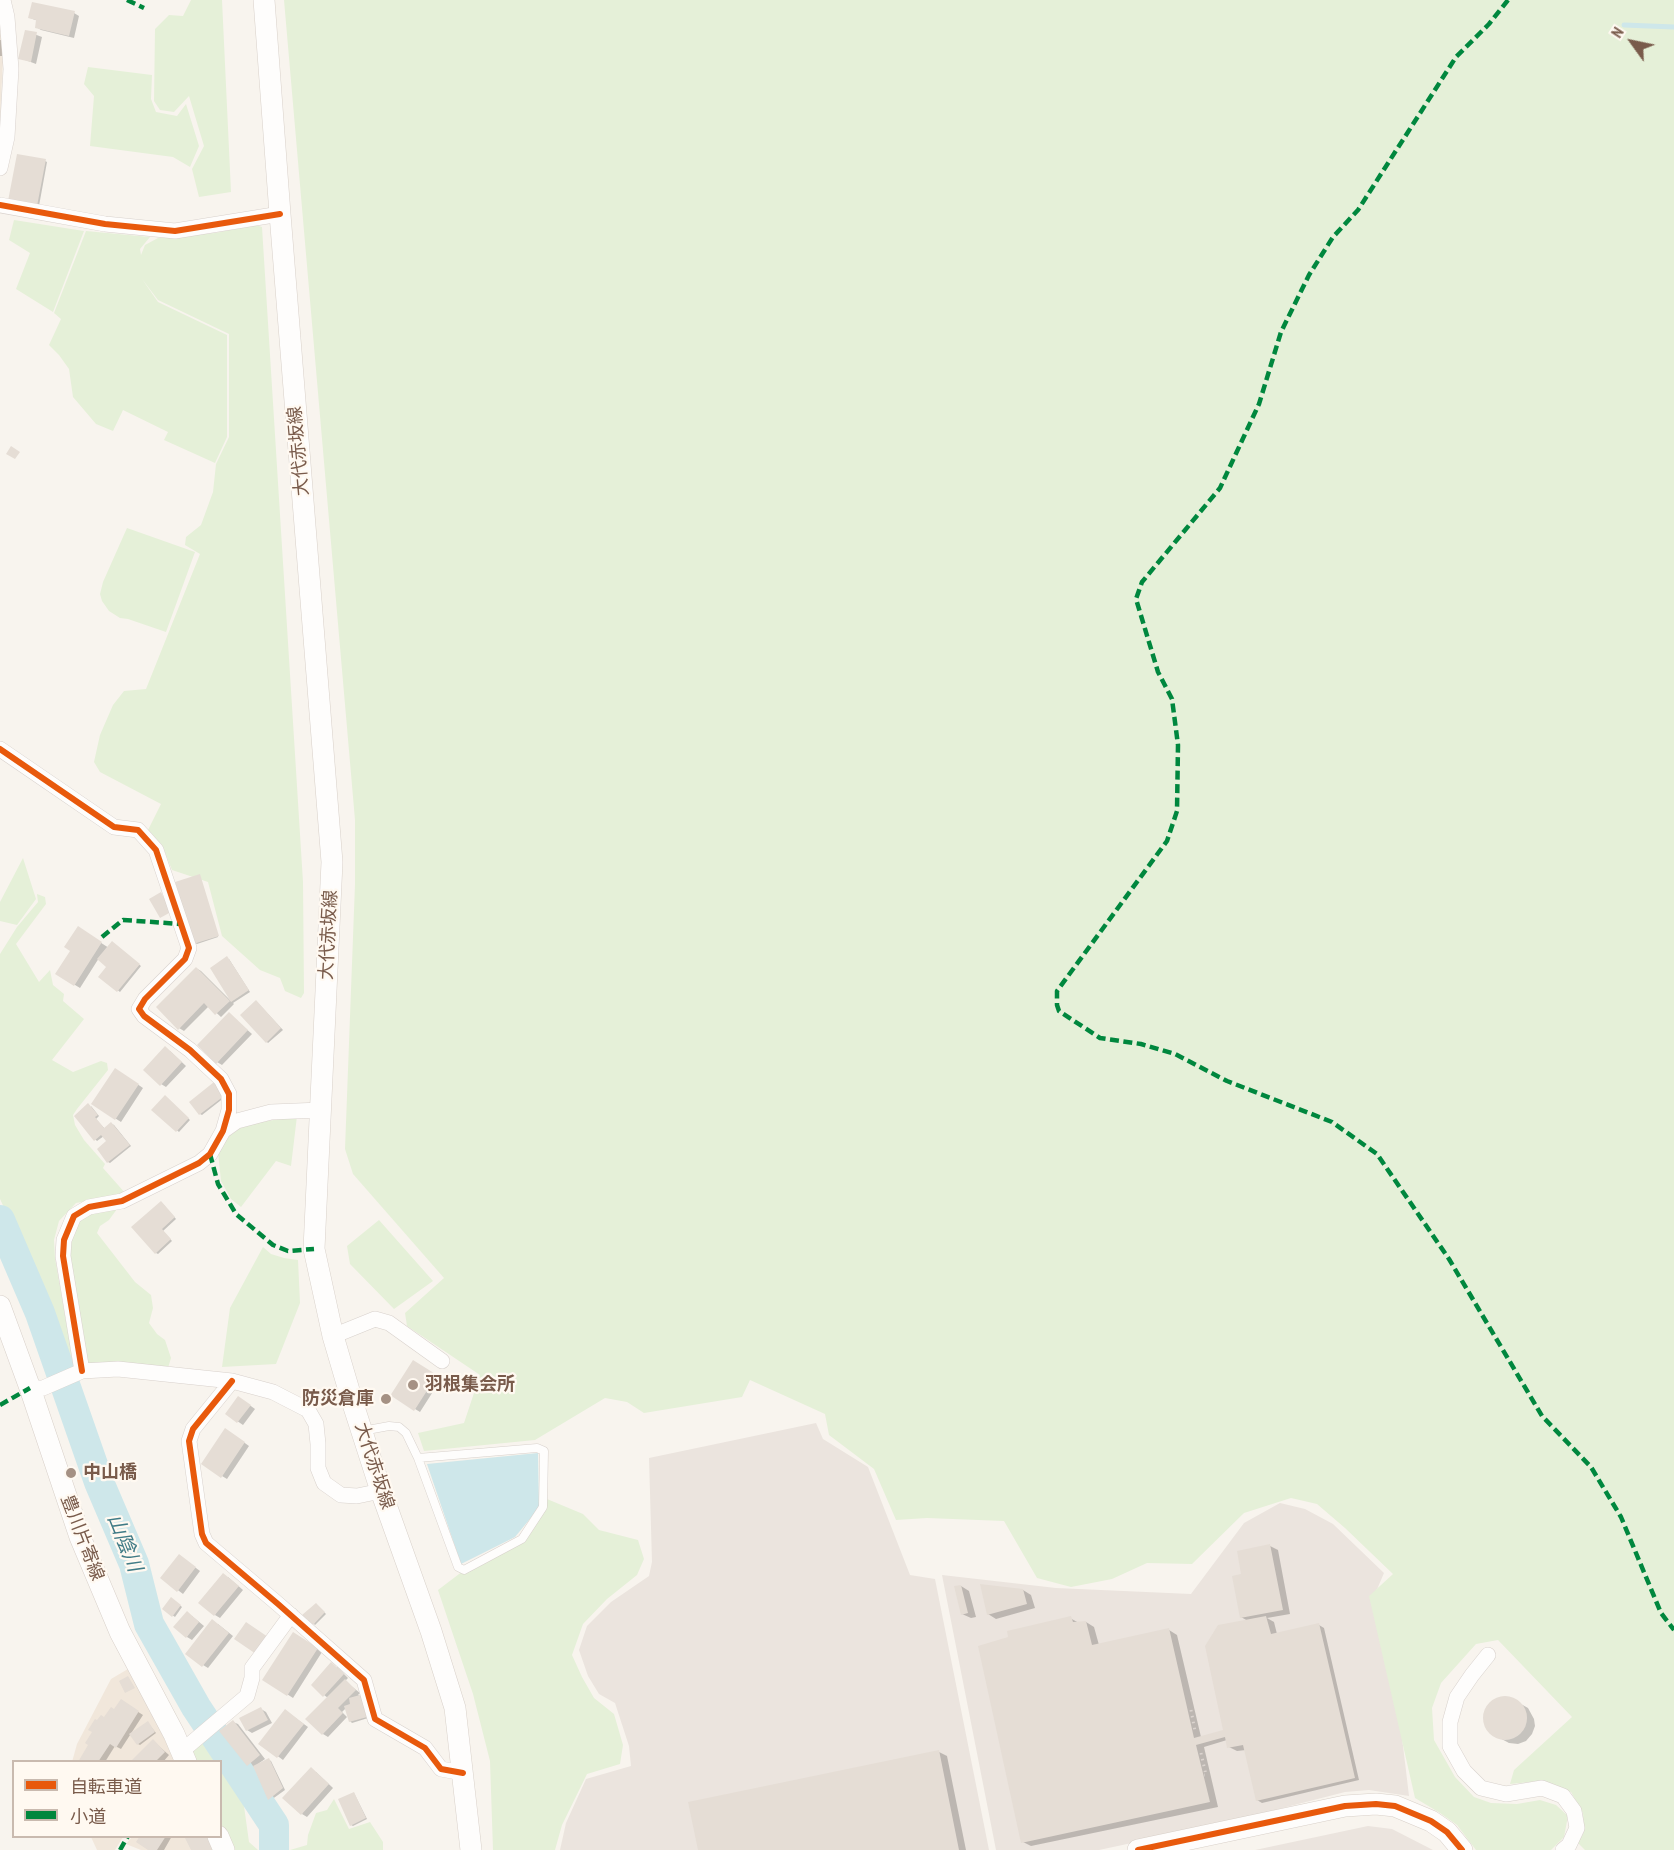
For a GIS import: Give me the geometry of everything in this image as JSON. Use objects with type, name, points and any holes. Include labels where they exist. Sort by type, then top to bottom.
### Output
[{"type":"main road","name":"大代赤坂線","points":[[264,0],[333,862],[314,1249],[333,1336],[362,1431],[456,1708],[471,1850]]},
{"type":"main road","name":"豊川片寄線","points":[[0,1306],[84,1547],[120,1632],[184,1756]]},
{"type":"main road","points":[[1138,1850],[1345,1806],[1376,1804],[1395,1806],[1431,1821],[1447,1833],[1462,1850]]},
{"type":"street","points":[[0,168],[8,136],[11,69],[7,17],[3,0]]},
{"type":"street","points":[[0,205],[105,224],[175,231],[280,214]]},
{"type":"street","points":[[0,749],[114,827],[138,830],[156,850],[189,948],[185,959],[145,999],[139,1009],[144,1016],[190,1050],[220,1079],[229,1094],[229,1110],[223,1131],[210,1154],[199,1163],[122,1201],[89,1208],[74,1216],[64,1240],[63,1256],[79,1372]]},
{"type":"street","points":[[223,1131],[237,1120],[271,1112],[321,1110]]},
{"type":"street","points":[[333,1336],[375,1319],[389,1323],[442,1361]]},
{"type":"street","points":[[30,1388],[43,1388],[79,1372],[118,1369],[232,1381],[273,1392],[308,1410],[316,1424],[318,1468],[324,1483],[340,1495],[357,1496],[381,1491]]},
{"type":"street","points":[[232,1381],[193,1429],[189,1441],[202,1534],[206,1544],[364,1680],[375,1719],[424,1748],[441,1769],[463,1773]]},
{"type":"street","points":[[184,1756],[222,1715],[247,1696],[252,1668],[291,1615]]},
{"type":"street","points":[[1488,1655],[1457,1697],[1450,1722],[1450,1746],[1464,1771],[1481,1788],[1506,1794],[1542,1788],[1563,1796],[1574,1811],[1577,1828],[1569,1848]]},
{"type":"lane","points":[[362,1431],[389,1426],[399,1427],[406,1433],[418,1458],[459,1567],[464,1570],[522,1539],[543,1507],[544,1450],[537,1448],[418,1458]]},
{"type":"path","points":[[1191,1710],[1195,1731],[1193,1731]]},
{"type":"path","points":[[1201,1753],[1206,1775],[1204,1775]]},
{"type":"shaded area","points":[[0,34],[4,35],[0,122]]},
{"type":"shaded area","points":[[816,1423],[823,1439],[868,1467],[910,1575],[935,1579],[989,1850],[560,1850],[566,1823],[586,1779],[631,1766],[629,1746],[615,1703],[599,1694],[588,1676],[579,1650],[587,1626],[611,1602],[649,1576],[652,1562],[649,1458]]},
{"type":"shaded area","points":[[1280,1503],[1305,1509],[1333,1524],[1384,1573],[1375,1594],[1401,1729],[1409,1796],[1369,1790],[1345,1792],[1216,1825],[1099,1850],[996,1850],[942,1575],[1056,1588],[1191,1594],[1244,1523]]},
{"type":"shaded area","points":[[128,1669],[175,1760],[73,1760],[77,1744],[111,1679]]},
{"type":"shaded area","points":[[1368,1826],[1392,1829],[1433,1850],[1255,1850]]},
{"type":"shaded area","points":[[91,1838],[122,1838],[115,1850],[97,1850]]},
{"type":"shaded area","points":[[131,1838],[213,1838],[219,1850],[141,1850],[126,1844]]},
{"type":"green space","points":[[191,0],[222,0],[231,192],[199,197],[192,169],[204,146],[189,96],[174,112],[160,110],[154,101],[155,29],[169,15],[183,16]]},
{"type":"green space","points":[[284,0],[1674,0],[1674,1850],[1585,1850],[1578,1843],[1584,1832],[1583,1813],[1571,1792],[1541,1781],[1510,1784],[1514,1770],[1572,1717],[1498,1640],[1476,1644],[1441,1683],[1432,1708],[1434,1740],[1455,1777],[1474,1797],[1491,1803],[1517,1804],[1540,1800],[1556,1805],[1568,1816],[1564,1837],[1551,1850],[1476,1850],[1457,1825],[1415,1798],[1369,1596],[1393,1574],[1317,1504],[1291,1498],[1244,1513],[1192,1564],[1147,1563],[1112,1579],[1071,1587],[1037,1578],[1004,1521],[927,1518],[896,1520],[874,1469],[829,1435],[825,1414],[750,1380],[742,1397],[644,1413],[627,1402],[605,1398],[535,1440],[424,1451],[418,1433],[464,1423],[480,1375],[407,1326],[405,1313],[444,1278],[353,1174],[345,1149],[355,884],[355,820]]},
{"type":"green space","points":[[88,67],[152,75],[151,99],[156,112],[177,116],[186,104],[199,146],[190,167],[173,157],[90,146],[94,96],[84,84]]},
{"type":"green space","points":[[14,220],[84,231],[53,312],[16,289],[30,253],[9,240]]},
{"type":"green space","points":[[256,225],[262,227],[303,882],[304,993],[301,998],[285,991],[280,978],[260,970],[222,936],[208,882],[172,870],[162,845],[148,830],[161,804],[100,772],[94,762],[100,735],[113,705],[124,691],[146,689],[200,554],[185,545],[186,537],[201,525],[213,492],[216,464],[229,437],[229,334],[158,300],[142,279],[158,302],[227,335],[227,437],[215,463],[164,440],[168,432],[123,410],[113,431],[96,424],[73,397],[69,369],[49,345],[61,319],[54,313],[86,231],[150,237],[140,249],[141,255],[145,245],[158,238],[215,233]]},
{"type":"green space","points":[[127,528],[195,552],[166,632],[120,618],[109,611],[102,601],[100,594],[103,582]]},
{"type":"green space","points":[[23,858],[36,899],[17,925],[0,921],[0,902]]},
{"type":"green space","points":[[37,894],[45,897],[46,904],[16,944],[39,982],[50,970],[53,985],[64,994],[63,1001],[84,1019],[52,1060],[73,1072],[101,1061],[107,1063],[108,1070],[73,1115],[75,1125],[84,1140],[105,1164],[103,1168],[126,1194],[76,1203],[59,1221],[54,1240],[55,1258],[74,1367],[69,1366],[17,1235],[0,1199],[0,954],[17,927],[38,902]]},
{"type":"green space","points":[[297,1116],[291,1166],[276,1161],[241,1207],[231,1199],[221,1181],[218,1152],[229,1136],[244,1125]]},
{"type":"green space","points":[[117,1209],[109,1220],[100,1226],[97,1233],[135,1282],[151,1295],[153,1308],[149,1323],[165,1340],[171,1358],[168,1368],[86,1366],[68,1256],[74,1226],[91,1211]]},
{"type":"green space","points":[[379,1220],[433,1281],[394,1309],[350,1264],[347,1246]]},
{"type":"green space","points":[[263,1247],[271,1254],[298,1260],[300,1303],[276,1364],[222,1367],[230,1308]]},
{"type":"green space","points":[[547,1499],[583,1514],[599,1530],[638,1540],[644,1559],[637,1575],[607,1599],[583,1624],[572,1655],[594,1698],[614,1714],[623,1745],[620,1764],[587,1774],[562,1825],[555,1850],[493,1850],[490,1761],[473,1694],[438,1590],[463,1571],[523,1537]]},
{"type":"green space","points":[[209,1736],[228,1767],[243,1799],[249,1842],[258,1850],[231,1850],[222,1828],[222,1760],[193,1760],[189,1752]]},
{"type":"green space","points":[[334,1799],[349,1829],[370,1822],[383,1842],[383,1850],[290,1850],[307,1845],[316,1813],[327,1810]]},
{"type":"water","points":[[538,1453],[539,1508],[515,1537],[461,1564],[427,1464]]},
{"type":"building","points":[[32,2],[75,11],[69,36],[35,28],[36,20],[28,18]]},
{"type":"building","points":[[25,30],[37,32],[31,62],[18,59]]},
{"type":"building","points":[[17,154],[46,159],[37,206],[8,201]]},
{"type":"building","points":[[11,446],[20,452],[15,459],[6,454]]},
{"type":"building","points":[[200,874],[219,936],[193,944],[175,882]]},
{"type":"building","points":[[161,892],[171,912],[160,918],[149,899]]},
{"type":"building","points":[[78,926],[102,942],[74,986],[55,974],[70,951],[64,947]]},
{"type":"building","points":[[112,941],[140,964],[117,992],[98,977],[106,967],[97,959]]},
{"type":"building","points":[[227,956],[249,990],[231,1002],[210,968]]},
{"type":"building","points":[[196,967],[230,1001],[215,1015],[204,1003],[178,1030],[156,1007]]},
{"type":"building","points":[[256,1000],[281,1028],[266,1043],[240,1015]]},
{"type":"building","points":[[229,1012],[248,1030],[216,1064],[197,1045]]},
{"type":"building","points":[[165,1046],[182,1062],[160,1086],[143,1070]]},
{"type":"building","points":[[115,1068],[139,1084],[115,1120],[91,1104]]},
{"type":"building","points":[[214,1082],[224,1096],[199,1115],[189,1102]]},
{"type":"building","points":[[165,1095],[189,1118],[176,1132],[151,1110]]},
{"type":"building","points":[[88,1103],[98,1115],[95,1117],[104,1128],[111,1122],[130,1145],[107,1163],[97,1149],[106,1141],[101,1135],[94,1141],[74,1116]]},
{"type":"building","points":[[161,1201],[175,1217],[162,1229],[171,1239],[155,1254],[131,1227]]},
{"type":"building","name":"羽根集会所","points":[[413,1360],[437,1375],[414,1411],[393,1397],[387,1405],[380,1400],[385,1393],[390,1396]]},
{"type":"building","points":[[238,1396],[251,1405],[237,1423],[225,1414]]},
{"type":"building","points":[[225,1428],[245,1442],[221,1478],[201,1464]]},
{"type":"building","points":[[1270,1544],[1283,1610],[1240,1618],[1232,1576],[1241,1574],[1237,1551]]},
{"type":"building","points":[[179,1554],[196,1567],[177,1592],[160,1578]]},
{"type":"building","points":[[223,1573],[239,1586],[214,1616],[198,1603]]},
{"type":"building","points":[[980,1584],[1023,1589],[1027,1604],[987,1615]]},
{"type":"building","points":[[961,1585],[968,1613],[961,1615],[954,1586]]},
{"type":"building","points":[[171,1597],[181,1605],[172,1617],[162,1609]]},
{"type":"building","points":[[316,1603],[325,1612],[313,1625],[302,1615]]},
{"type":"building","points":[[187,1611],[199,1622],[186,1638],[173,1627]]},
{"type":"building","points":[[1071,1616],[1073,1622],[1086,1621],[1092,1645],[1169,1628],[1194,1738],[1223,1730],[1205,1646],[1218,1625],[1266,1616],[1271,1634],[1319,1623],[1355,1778],[1256,1801],[1243,1745],[1227,1748],[1225,1737],[1196,1745],[1210,1802],[1021,1843],[978,1646],[1008,1637],[1007,1631]]},
{"type":"building","points":[[212,1619],[229,1633],[202,1667],[185,1654]]},
{"type":"building","points":[[246,1622],[268,1637],[256,1654],[234,1639]]},
{"type":"building","points":[[293,1632],[318,1648],[287,1696],[262,1680]]},
{"type":"building","points":[[331,1662],[344,1674],[323,1697],[311,1685]]},
{"type":"building","points":[[128,1676],[135,1688],[125,1693],[119,1681]]},
{"type":"building","points":[[345,1679],[356,1690],[338,1708],[343,1713],[322,1735],[305,1719]]},
{"type":"building","points":[[360,1695],[367,1717],[349,1722],[344,1706],[350,1704],[349,1698]]},
{"type":"building","points":[[1505,1696],[1520,1703],[1527,1718],[1520,1733],[1505,1740],[1490,1733],[1483,1718],[1490,1703]]},
{"type":"building","points":[[121,1699],[139,1711],[116,1748],[110,1744],[99,1760],[79,1760],[88,1745],[85,1743],[92,1732],[88,1730],[95,1719],[97,1720],[101,1715],[104,1717],[111,1707],[114,1709]]},
{"type":"building","points":[[261,1707],[268,1720],[246,1731],[239,1718]]},
{"type":"building","points":[[285,1709],[304,1724],[277,1758],[258,1744]]},
{"type":"building","points":[[233,1720],[260,1755],[247,1766],[219,1731]]},
{"type":"building","points":[[148,1721],[155,1732],[137,1745],[129,1734]]},
{"type":"building","points":[[153,1739],[165,1752],[157,1760],[132,1760]]},
{"type":"building","points":[[939,1750],[959,1850],[698,1850],[688,1802]]},
{"type":"building","points":[[269,1758],[283,1788],[268,1800],[253,1766]]},
{"type":"building","points":[[311,1767],[329,1784],[301,1815],[282,1798]]},
{"type":"building","points":[[354,1792],[366,1818],[350,1826],[338,1799]]},
{"type":"building","points":[[139,1838],[165,1838],[157,1850],[148,1850],[136,1842]]},
{"type":"building","points":[[185,1838],[210,1838],[216,1850],[191,1850]]},
{"type":"waterway","points":[[1624,25],[1674,27]]},
{"type":"waterway","name":"山陰川","points":[[0,1220],[40,1313],[99,1482],[134,1564],[149,1624],[196,1707],[274,1825],[274,1850]]},
{"type":"marked path","points":[[127,0],[144,8]]},
{"type":"marked path","points":[[1508,0],[1489,24],[1456,57],[1358,210],[1333,237],[1309,275],[1281,332],[1259,404],[1220,488],[1142,582],[1136,599],[1158,672],[1172,699],[1178,745],[1177,811],[1167,841],[1057,991],[1057,1005],[1059,1011],[1100,1038],[1141,1044],[1175,1054],[1227,1081],[1332,1122],[1377,1154],[1449,1259],[1542,1416],[1591,1467],[1621,1517],[1661,1613],[1674,1630]]},
{"type":"marked path","points":[[102,937],[123,920],[181,924]]},
{"type":"marked path","points":[[210,1154],[218,1184],[236,1214],[273,1245],[288,1251],[314,1249]]},
{"type":"marked path","points":[[0,1405],[30,1388]]},
{"type":"marked path","points":[[120,1850],[127,1838]]},
{"type":"cycle path","points":[[0,205],[105,224],[175,231],[280,214]]},
{"type":"cycle path","points":[[0,749],[114,827],[138,830],[156,850],[189,948],[185,959],[145,999],[139,1009],[144,1016],[190,1050],[221,1079],[229,1094],[229,1110],[223,1131],[210,1154],[199,1163],[122,1201],[89,1207],[74,1216],[64,1240],[63,1256],[82,1371]]},
{"type":"cycle path","points":[[232,1381],[193,1429],[189,1441],[202,1534],[206,1543],[364,1680],[375,1719],[425,1748],[441,1769],[463,1773]]},
{"type":"cycle path","points":[[1138,1850],[1345,1806],[1376,1804],[1395,1806],[1431,1821],[1447,1832],[1462,1850]]},
{"type":"place","name":"羽根集会所","points":[[413,1385]]},
{"type":"place","name":"防災倉庫","points":[[386,1399]]},
{"type":"place","name":"中山橋","points":[[71,1473]]}]
